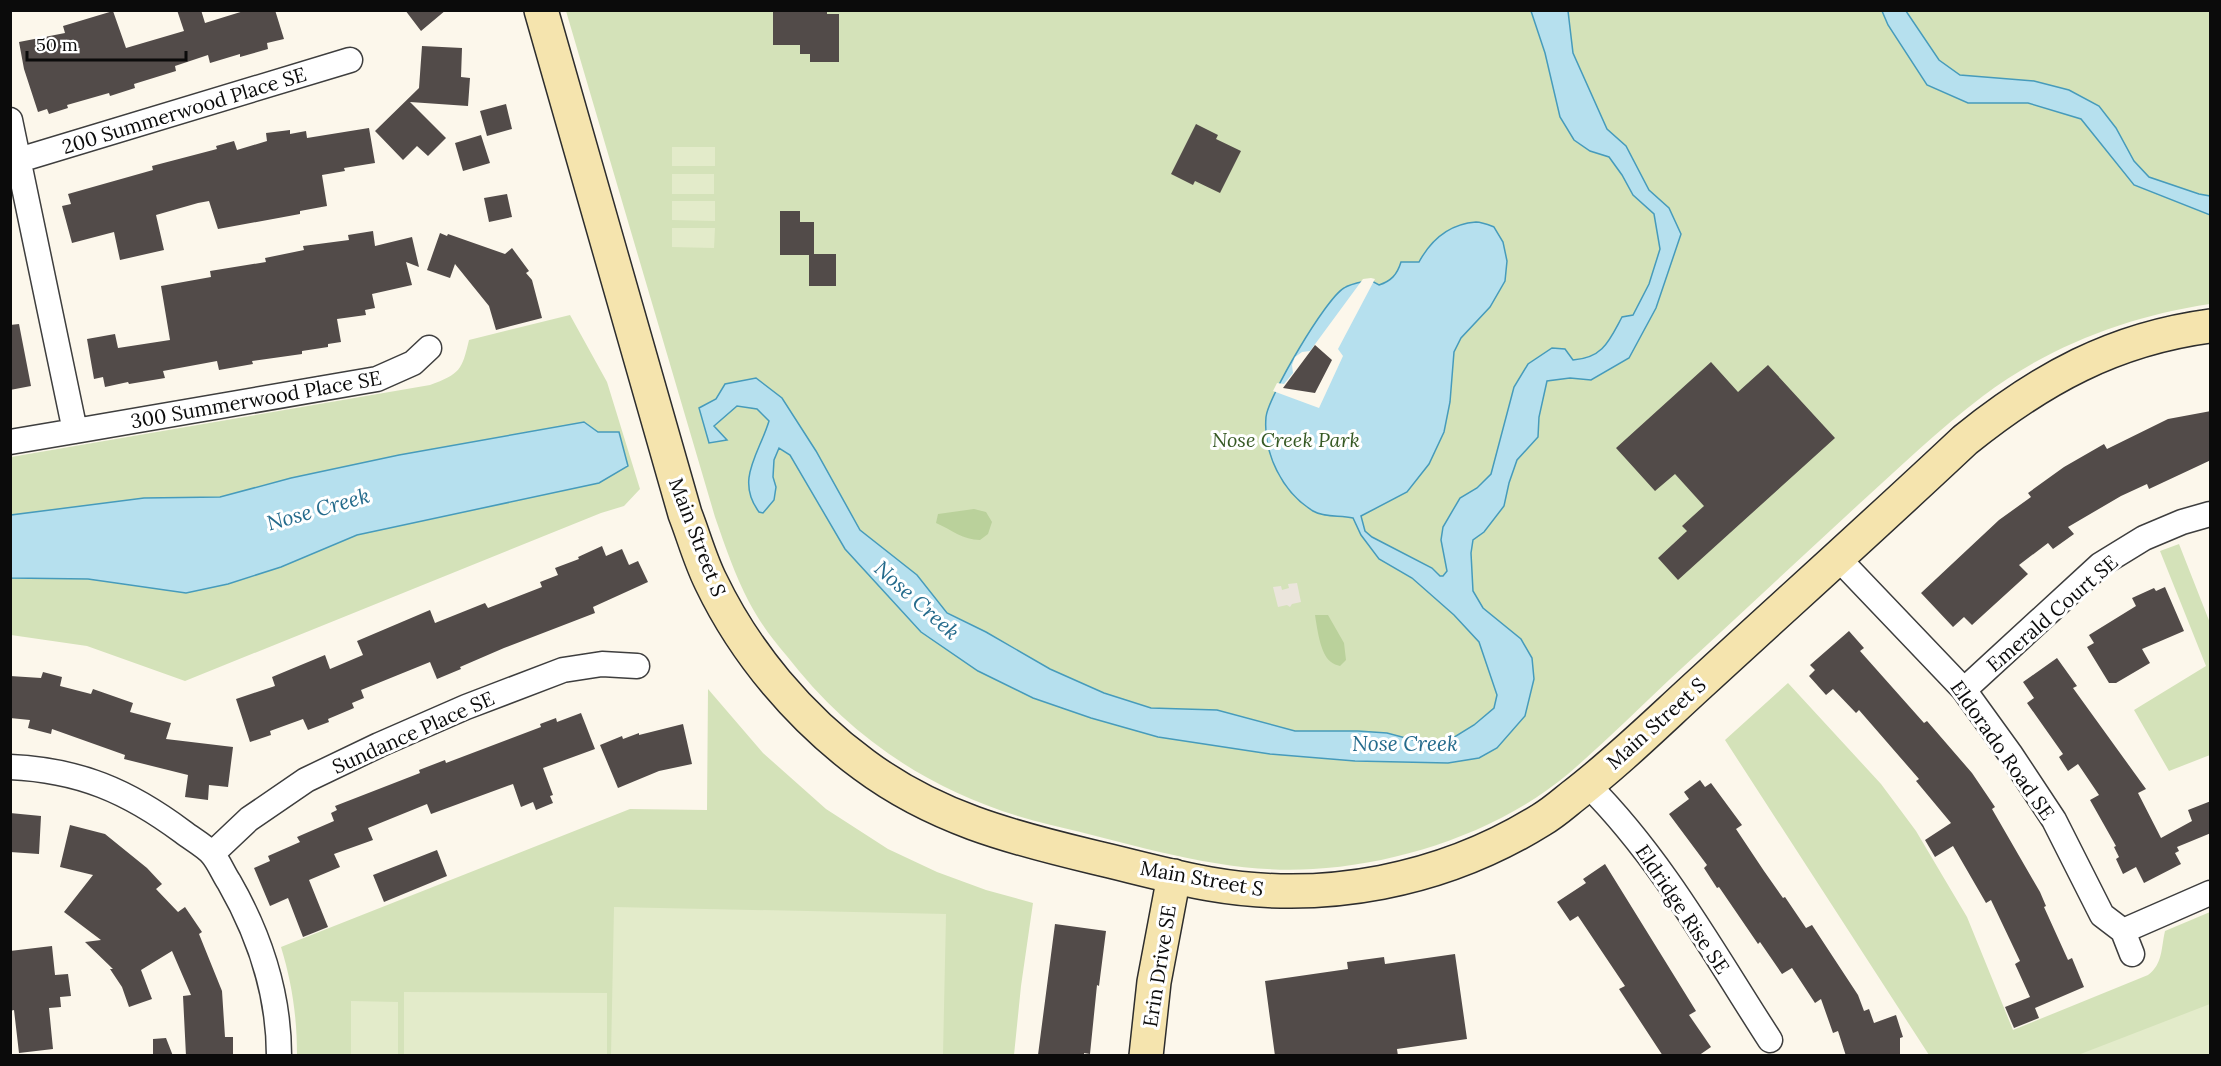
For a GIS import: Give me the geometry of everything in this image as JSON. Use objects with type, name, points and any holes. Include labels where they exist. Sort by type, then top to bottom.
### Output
[{"type":"main road","name":"Main Street S","points":[[541,10],[685,514],[710,581],[740,634],[781,688],[817,726],[863,765],[915,799],[1001,834],[1211,884],[1269,891],[1347,889],[1406,878],[1467,859],[1542,820],[1588,785],[1965,440],[2006,407],[2060,374],[2108,352],[2154,337],[2211,326]]},
{"type":"main road","name":"Erin Drive SE","points":[[1146,1056],[1154,982],[1174,876]]},
{"type":"street","name":"200 Summerwood Place SE","points":[[19,160],[350,60]]},
{"type":"street","points":[[10,120],[75,431]]},
{"type":"street","name":"300 Summerwood Place SE","points":[[10,441],[377,379],[413,363],[429,348]]},
{"type":"street","name":"Emerald Court SE","points":[[1964,690],[2100,565],[2144,538],[2182,522],[2211,514]]},
{"type":"street","name":"Eldorado Road SE","points":[[1837,557],[1964,690],[2054,820],[2102,915],[2123,931],[2132,954]]},
{"type":"street","name":"Sundance Place SE","points":[[212,854],[249,819],[306,780],[379,745],[466,707],[563,670],[602,664],[637,666]]},
{"type":"street","points":[[10,767],[32,768],[77,776],[117,791],[159,814],[212,854],[243,906],[262,951],[275,995],[279,1056]]},
{"type":"street","name":"Eldridge Rise SE","points":[[1588,785],[1615,812],[1662,872],[1770,1040]]},
{"type":"street","points":[[2123,931],[2211,893]]},
{"type":"green space","name":"Nose Creek Park","points":[[566,11],[2210,11],[2210,304],[2150,316],[2091,336],[2035,362],[1983,396],[1904,463],[1581,763],[1541,794],[1512,812],[1448,841],[1414,852],[1346,866],[1280,870],[1214,863],[1181,857],[1011,814],[937,783],[903,764],[841,715],[813,687],[771,636],[744,592],[715,517]]},
{"type":"green space","points":[[672,147],[715,147],[715,166],[672,166]]},
{"type":"green space","points":[[672,174],[714,174],[714,194],[672,194]]},
{"type":"green space","points":[[672,201],[715,201],[715,221],[672,220]]},
{"type":"green space","points":[[672,228],[715,228],[714,248],[672,247]]},
{"type":"green space","points":[[570,315],[607,382],[640,489],[624,506],[601,513],[185,681],[87,646],[11,635],[11,457],[430,385],[448,378],[458,370],[469,340]]},
{"type":"green space","points":[[974,509],[986,512],[992,522],[988,534],[980,540],[963,536],[936,523],[938,514]]},
{"type":"green space","points":[[2179,544],[2210,623],[2210,755],[2169,771],[2134,710],[2206,666],[2160,551]]},
{"type":"green space","points":[[1315,615],[1328,615],[1344,643],[1346,660],[1340,666],[1332,663],[1324,653]]},
{"type":"green space","points":[[1788,683],[1881,784],[1916,831],[1967,917],[2013,1030],[2148,975],[2159,961],[2165,931],[2210,912],[2210,1055],[1929,1055],[1725,740]]},
{"type":"green space","points":[[708,689],[763,753],[826,809],[888,849],[937,872],[986,890],[1033,903],[1014,1055],[297,1055],[293,1000],[281,947],[630,809],[707,810]]},
{"type":"green space","points":[[614,907],[946,914],[943,1055],[611,1055]]},
{"type":"green space","points":[[404,992],[607,993],[607,1055],[404,1055]]},
{"type":"green space","points":[[351,1001],[398,1002],[398,1055],[351,1055]]},
{"type":"green space","points":[[2210,1004],[2210,1055],[2078,1055]]},
{"type":"shaded area","points":[[1297,583],[1301,602],[1292,604],[1290,607],[1287,605],[1278,607],[1273,587],[1281,586],[1282,590],[1289,588],[1288,584]]},
{"type":"water","name":"Nose Creek","points":[[1531,11],[1568,11],[1573,53],[1607,129],[1626,146],[1649,190],[1669,208],[1681,234],[1656,308],[1629,358],[1591,380],[1570,378],[1547,381],[1539,417],[1538,437],[1517,460],[1504,506],[1484,532],[1473,540],[1471,553],[1473,591],[1483,608],[1521,639],[1532,658],[1534,679],[1525,716],[1497,748],[1479,758],[1448,763],[1355,761],[1270,754],[1158,737],[1091,718],[1033,698],[978,671],[921,632],[845,549],[790,455],[779,448],[774,460],[773,477],[776,487],[774,500],[763,513],[759,512],[752,500],[749,478],[769,421],[757,409],[737,406],[714,426],[727,440],[709,443],[699,408],[716,399],[725,384],[756,378],[782,398],[816,451],[860,530],[917,575],[947,613],[986,632],[1050,669],[1104,693],[1151,708],[1217,710],[1295,731],[1358,731],[1387,733],[1417,741],[1448,741],[1474,725],[1494,708],[1497,695],[1479,642],[1454,615],[1412,578],[1379,559],[1361,535],[1353,518],[1327,516],[1313,511],[1292,493],[1271,458],[1266,417],[1276,390],[1299,349],[1324,310],[1344,288],[1370,280],[1379,285],[1387,282],[1398,271],[1401,262],[1419,262],[1435,240],[1457,226],[1476,222],[1494,227],[1503,242],[1507,261],[1505,281],[1490,307],[1461,338],[1454,352],[1450,402],[1444,432],[1429,464],[1407,492],[1361,516],[1365,531],[1372,537],[1443,576],[1447,571],[1441,540],[1443,527],[1460,498],[1477,488],[1491,474],[1514,387],[1528,364],[1552,348],[1565,349],[1573,360],[1591,356],[1609,341],[1622,317],[1633,315],[1649,284],[1660,249],[1654,214],[1633,195],[1609,157],[1590,151],[1574,140],[1560,117],[1545,53]]},
{"type":"water","points":[[1882,11],[1906,11],[1939,60],[1960,75],[2034,81],[2069,90],[2099,106],[2116,128],[2134,161],[2149,177],[2210,196],[2210,215],[2134,185],[2081,119],[2028,103],[1968,103],[1927,85],[1888,25]]},
{"type":"water","name":"Nose Creek","points":[[584,422],[598,432],[619,432],[628,466],[599,483],[357,535],[281,567],[228,584],[186,593],[88,579],[11,578],[11,515],[144,498],[220,497],[291,478],[399,455]]},
{"type":"pier","points":[[1363,279],[1375,279],[1338,349],[1343,356],[1319,408],[1273,391],[1277,383],[1284,384],[1293,373],[1292,365],[1295,357],[1302,352],[1310,351]]},
{"type":"building","points":[[177,10],[201,10],[205,23],[247,10],[275,10],[284,39],[267,43],[268,49],[240,57],[240,54],[210,63],[208,55],[175,66],[176,71],[134,84],[135,88],[67,105],[68,108],[49,114],[47,109],[38,112],[24,69],[19,42],[65,33],[63,26],[113,11],[126,48],[184,31]]},
{"type":"building","points":[[405,10],[446,10],[421,31]]},
{"type":"building","points":[[773,10],[827,10],[827,14],[839,14],[839,62],[810,62],[810,54],[800,54],[800,45],[773,45]]},
{"type":"building","points":[[422,46],[462,48],[461,77],[470,78],[468,106],[410,102],[446,138],[428,156],[417,146],[403,160],[375,131],[419,88]]},
{"type":"building","points":[[506,104],[512,129],[487,136],[480,111]]},
{"type":"building","points":[[1196,124],[1218,135],[1216,139],[1241,151],[1220,193],[1195,181],[1193,185],[1171,174]]},
{"type":"building","points":[[369,128],[375,163],[344,168],[345,171],[322,175],[327,206],[300,211],[300,214],[218,229],[209,201],[198,203],[156,215],[164,250],[120,260],[114,232],[72,243],[62,206],[71,204],[68,194],[153,170],[152,166],[217,149],[216,146],[234,141],[237,150],[267,141],[266,133],[290,130],[290,134],[306,131],[307,138]]},
{"type":"building","points":[[481,135],[490,163],[463,171],[455,143]]},
{"type":"building","points":[[507,194],[512,217],[489,222],[484,198]]},
{"type":"building","points":[[780,211],[800,211],[800,222],[814,222],[814,254],[836,254],[836,286],[809,286],[809,255],[780,255]]},
{"type":"building","points":[[373,231],[375,246],[412,237],[419,267],[406,262],[412,285],[372,294],[375,308],[365,310],[366,315],[337,319],[341,342],[328,344],[328,347],[302,351],[302,354],[252,361],[253,364],[219,370],[217,361],[163,371],[165,378],[129,384],[128,382],[105,387],[103,377],[94,379],[87,339],[115,334],[118,348],[170,340],[161,286],[211,277],[210,271],[266,262],[265,258],[304,250],[303,246],[349,240],[348,235]]},
{"type":"building","points":[[440,233],[505,254],[512,248],[529,271],[526,273],[532,280],[542,318],[496,330],[489,306],[455,264],[450,278],[427,270]]},
{"type":"building","points":[[19,324],[31,386],[10,390],[10,325]]},
{"type":"building","points":[[1315,345],[1332,360],[1315,393],[1283,388]]},
{"type":"building","points":[[1711,362],[1738,392],[1768,365],[1835,438],[1678,580],[1658,558],[1687,531],[1682,526],[1704,506],[1675,474],[1655,491],[1616,448]]},
{"type":"building","points":[[2211,411],[2211,460],[2149,489],[2147,484],[2121,496],[2068,527],[2074,534],[2053,549],[2048,543],[2019,565],[2028,574],[1972,625],[1964,617],[1953,627],[1921,593],[1999,520],[2031,497],[2028,493],[2064,467],[2104,444],[2107,449],[2168,419]]},
{"type":"building","points":[[602,546],[606,556],[622,549],[629,565],[638,561],[648,582],[593,607],[595,613],[504,648],[437,679],[430,662],[361,690],[364,698],[352,703],[354,708],[328,719],[329,722],[308,730],[303,719],[270,731],[271,735],[250,742],[236,699],[275,686],[272,677],[325,655],[330,669],[363,655],[357,641],[430,610],[435,623],[485,603],[488,608],[542,587],[540,582],[558,575],[555,568],[579,559],[578,557]]},
{"type":"building","points":[[2165,587],[2184,631],[2142,649],[2150,663],[2116,683],[2109,683],[2087,647],[2094,643],[2089,635],[2136,606],[2132,598],[2154,588],[2156,591]]},
{"type":"building","points":[[1849,631],[1864,648],[1860,651],[1924,723],[1927,721],[1972,773],[1995,807],[1992,809],[2040,892],[2046,906],[2044,907],[2068,960],[2072,958],[2084,987],[2035,1008],[2039,1018],[2014,1028],[2005,1007],[2030,997],[2015,964],[2020,961],[1991,900],[1986,903],[1953,846],[1935,857],[1925,840],[1951,823],[1916,781],[1919,779],[1859,710],[1856,713],[1833,689],[1826,695],[1809,676],[1815,670],[1810,665]]},
{"type":"building","points":[[2057,658],[2077,686],[2073,688],[2146,789],[2138,793],[2161,838],[2192,821],[2188,810],[2211,801],[2211,833],[2177,847],[2179,851],[2175,853],[2181,864],[2144,883],[2136,867],[2123,874],[2116,859],[2119,857],[2114,847],[2116,846],[2090,800],[2099,795],[2078,764],[2068,771],[2059,757],[2063,754],[2027,703],[2034,698],[2023,682]]},
{"type":"building","points":[[43,672],[62,677],[60,686],[91,694],[93,689],[133,703],[130,712],[171,723],[166,739],[233,747],[228,787],[209,785],[208,800],[185,797],[188,775],[124,759],[125,755],[52,729],[51,734],[28,728],[30,720],[10,718],[10,676],[41,678]]},
{"type":"building","points":[[581,713],[595,749],[543,768],[553,795],[550,796],[553,803],[536,810],[533,802],[521,807],[513,784],[431,814],[427,804],[368,828],[373,840],[334,854],[340,867],[309,880],[328,927],[303,937],[288,898],[270,906],[254,868],[270,861],[268,856],[300,842],[297,837],[334,821],[331,813],[337,810],[335,806],[420,773],[419,770],[445,760],[446,763],[541,727],[540,724],[556,718],[557,722]]},
{"type":"building","points":[[683,724],[692,764],[659,771],[618,788],[600,745],[622,736],[623,739],[639,733],[639,735]]},
{"type":"building","points":[[1700,780],[1705,787],[1711,783],[1742,825],[1736,829],[1764,871],[1806,928],[1812,925],[1858,995],[1864,1011],[1869,1009],[1874,1023],[1896,1015],[1903,1037],[1900,1038],[1900,1056],[1846,1056],[1838,1031],[1833,1033],[1821,999],[1815,1003],[1792,968],[1782,974],[1760,942],[1758,944],[1719,887],[1717,888],[1704,868],[1707,865],[1669,814],[1689,799],[1684,792]]},
{"type":"building","points":[[10,813],[41,816],[39,854],[10,852]]},
{"type":"building","points":[[70,825],[105,834],[147,868],[162,884],[156,889],[178,912],[185,907],[202,932],[199,934],[222,991],[225,1037],[233,1037],[233,1056],[186,1056],[183,996],[191,995],[172,951],[141,970],[152,999],[129,1007],[122,987],[110,969],[113,969],[85,942],[101,940],[64,912],[93,875],[60,867]]},
{"type":"building","points":[[437,850],[447,876],[384,902],[373,875]]},
{"type":"building","points":[[1605,864],[1696,1011],[1689,1015],[1711,1047],[1698,1056],[1663,1056],[1619,989],[1625,986],[1578,916],[1570,921],[1557,902],[1586,883],[1583,879]]},
{"type":"building","points":[[1055,924],[1106,931],[1099,986],[1097,985],[1090,1054],[1084,1053],[1084,1056],[1038,1055]]},
{"type":"building","points":[[52,946],[55,975],[68,974],[71,996],[60,997],[61,1007],[49,1008],[53,1049],[19,1053],[14,1010],[10,1011],[10,951]]},
{"type":"building","points":[[1455,954],[1467,1039],[1397,1049],[1398,1056],[1275,1056],[1265,981],[1348,969],[1347,962],[1384,957],[1385,964]]},
{"type":"building","points":[[166,1038],[173,1056],[153,1056],[153,1039]]}]
